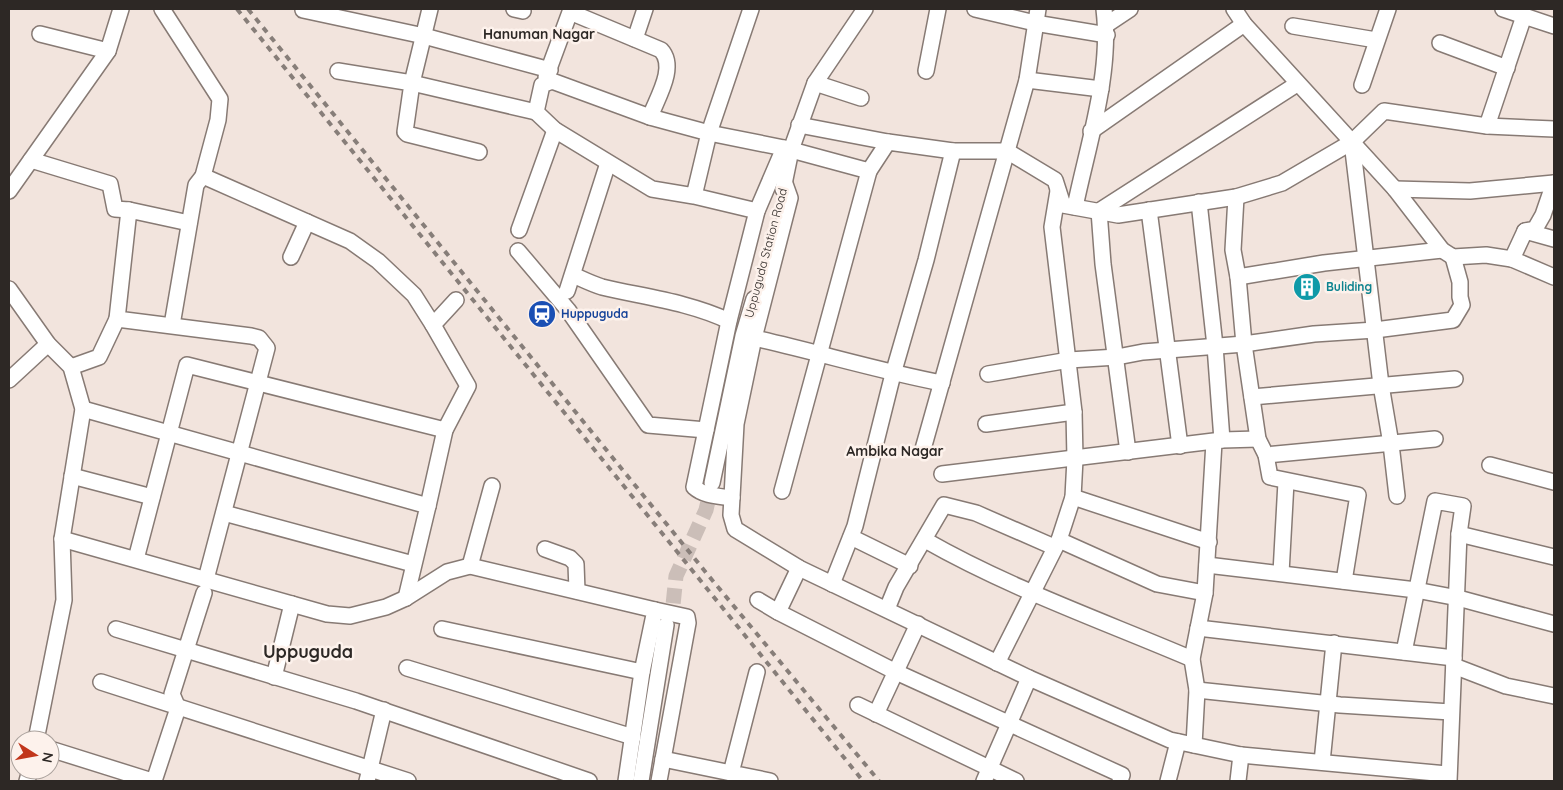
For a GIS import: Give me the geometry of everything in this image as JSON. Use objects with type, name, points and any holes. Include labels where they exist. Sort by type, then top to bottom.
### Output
[{"type":"street","points":[[9,189],[108,51],[121,9]]},
{"type":"street","points":[[162,9],[220,99],[218,120],[203,176],[196,185],[172,325]]},
{"type":"street","points":[[430,9],[412,83],[404,132],[479,152]]},
{"type":"street","points":[[635,39],[645,9]]},
{"type":"street","points":[[694,196],[710,133],[751,9]]},
{"type":"street","name":"Uppuguda Station Road","points":[[712,483],[744,336],[778,218],[787,149],[799,126],[815,83],[865,9]]},
{"type":"street","points":[[926,71],[938,9]]},
{"type":"street","points":[[975,9],[1037,16],[1106,30]]},
{"type":"street","points":[[1075,207],[1101,89],[1106,30],[1104,9]]},
{"type":"street","points":[[1106,30],[1130,9]]},
{"type":"street","points":[[988,374],[1069,360],[1244,344],[1314,334],[1376,330],[1454,320],[1462,305],[1460,282],[1448,253],[1395,189],[1244,24],[1234,9]]},
{"type":"street","points":[[1362,85],[1388,9]]},
{"type":"street","points":[[1503,9],[1554,26]]},
{"type":"street","points":[[303,10],[424,36],[550,70]]},
{"type":"street","points":[[536,112],[542,85],[550,70],[571,10],[661,50],[667,56],[668,68],[650,117]]},
{"type":"street","points":[[923,449],[1027,80],[1037,16]]},
{"type":"street","points":[[1487,126],[1524,16]]},
{"type":"street","points":[[1091,131],[1244,24]]},
{"type":"street","points":[[1293,26],[1376,40]]},
{"type":"street","points":[[40,34],[108,51]]},
{"type":"street","points":[[1440,44],[1507,68]]},
{"type":"street","points":[[338,71],[412,83],[536,112],[555,130],[652,189],[694,196],[757,211]]},
{"type":"street","points":[[1027,80],[1101,89]]},
{"type":"street","points":[[542,85],[552,82],[650,117],[710,133],[787,149],[869,171]]},
{"type":"street","points":[[815,83],[861,98]]},
{"type":"street","points":[[1099,210],[1297,84]]},
{"type":"street","points":[[799,126],[888,142],[953,151],[1007,150],[1055,180],[1063,205],[1099,210],[1118,215],[1236,197],[1282,183],[1352,142],[1384,111],[1487,126],[1554,129]]},
{"type":"street","points":[[519,230],[555,130]]},
{"type":"street","points":[[782,491],[869,171],[888,142]]},
{"type":"street","points":[[1352,142],[1365,258],[1376,330],[1381,385],[1397,496]]},
{"type":"street","points":[[732,498],[708,495],[700,492],[694,486],[728,321],[757,211],[787,149]]},
{"type":"street","points":[[832,584],[851,538],[893,374],[926,260],[953,151]]},
{"type":"street","points":[[31,160],[110,184],[116,208],[189,223]]},
{"type":"street","points":[[567,291],[608,162]]},
{"type":"street","points":[[203,176],[350,241],[378,261],[414,295],[468,386],[445,430],[406,598]]},
{"type":"street","points":[[784,181],[790,198],[754,338],[736,424],[731,515],[735,529],[799,568],[832,584],[1029,678],[1178,742],[1242,755],[1322,762],[1359,774],[1448,778],[1458,598],[1459,534],[1463,506],[1435,501],[1404,652]]},
{"type":"street","points":[[1395,189],[1470,190],[1554,183],[1549,216],[1535,230],[1525,231]]},
{"type":"street","points":[[998,663],[1056,543],[1073,497],[1075,458],[1074,412],[1052,227],[1058,187]]},
{"type":"street","points":[[1236,197],[1233,250],[1258,439],[1266,455],[1270,477],[1286,482],[1358,495],[1344,581]]},
{"type":"street","points":[[1194,745],[1197,690],[1192,659],[1205,593],[1218,441],[1215,346],[1199,202]]},
{"type":"street","points":[[71,367],[98,357],[116,319],[129,210]]},
{"type":"street","points":[[1099,210],[1103,264],[1118,357],[1128,452]]},
{"type":"street","points":[[1149,210],[1180,446]]},
{"type":"street","points":[[291,257],[307,222]]},
{"type":"street","points":[[1525,231],[1554,239]]},
{"type":"street","points":[[1512,260],[1525,231]]},
{"type":"street","points":[[518,251],[568,310],[648,425],[706,430]]},
{"type":"street","points":[[1238,277],[1365,258],[1448,253],[1486,255],[1512,260],[1554,277]]},
{"type":"street","points":[[573,275],[600,286],[628,291],[684,306],[728,321]]},
{"type":"street","points":[[9,289],[48,344],[71,367],[82,409],[62,540],[64,600],[38,730]]},
{"type":"street","points":[[433,325],[456,300]]},
{"type":"street","points":[[60,752],[153,781],[178,708],[172,694],[205,586],[267,348],[259,338],[116,319]]},
{"type":"street","points":[[754,338],[820,352],[893,374],[942,383]]},
{"type":"street","points":[[11,372],[48,344]]},
{"type":"street","points":[[136,560],[187,365],[445,430]]},
{"type":"street","points":[[1252,397],[1455,379]]},
{"type":"street","points":[[82,409],[428,506]]},
{"type":"street","points":[[986,424],[1074,412]]},
{"type":"street","points":[[942,474],[1218,441],[1258,439]]},
{"type":"street","points":[[1266,455],[1435,439]]},
{"type":"street","points":[[1490,464],[1554,482]]},
{"type":"street","points":[[72,476],[152,497]]},
{"type":"street","points":[[1281,573],[1286,482]]},
{"type":"street","points":[[470,566],[492,486]]},
{"type":"street","points":[[1073,497],[1209,542]]},
{"type":"street","points":[[887,609],[896,587],[944,506],[976,513],[1157,584],[1205,593]]},
{"type":"street","points":[[224,513],[413,564]]},
{"type":"street","points":[[1459,534],[1554,557]]},
{"type":"street","points":[[851,538],[910,566]]},
{"type":"street","points":[[62,540],[136,560],[205,586],[292,604],[327,614],[350,616],[386,607],[406,598],[447,572],[470,566],[686,616],[688,623],[659,781]]},
{"type":"street","points":[[924,540],[956,558],[1032,592],[1192,659]]},
{"type":"street","points":[[545,549],[570,558],[576,564],[577,591]]},
{"type":"street","points":[[1207,565],[1416,590],[1458,598],[1554,624]]},
{"type":"street","points":[[778,612],[799,568]]},
{"type":"street","points":[[758,600],[896,672],[1122,775],[1120,781]]},
{"type":"street","points":[[274,676],[292,604]]},
{"type":"street","points":[[626,781],[642,672],[655,610]]},
{"type":"street","points":[[876,714],[918,624]]},
{"type":"street","points":[[641,781],[666,625]]},
{"type":"street","points":[[1198,628],[1404,652],[1454,662],[1506,686],[1554,696]]},
{"type":"street","points":[[116,629],[384,710],[589,781]]},
{"type":"street","points":[[442,629],[642,672]]},
{"type":"street","points":[[1322,762],[1334,643]]},
{"type":"street","points":[[407,668],[633,737]]},
{"type":"street","points":[[731,772],[757,672]]},
{"type":"street","points":[[987,775],[1029,678]]},
{"type":"street","points":[[100,682],[368,775],[408,781]]},
{"type":"street","points":[[1197,690],[1328,704],[1451,712]]},
{"type":"street","points":[[858,705],[987,775],[1016,781]]},
{"type":"street","points":[[368,775],[384,710]]},
{"type":"street","points":[[1168,781],[1178,742]]},
{"type":"street","points":[[1238,781],[1242,755]]},
{"type":"street","points":[[663,759],[770,781]]},
{"type":"tunnel","points":[[666,625],[673,605],[676,576],[706,510],[712,483]]},
{"type":"railway","points":[[237,9],[863,781]]},
{"type":"railway","points":[[248,9],[708,575],[879,781]]},
{"type":"place","name":"Buliding","points":[[1307,287]]},
{"type":"place","name":"Huppuguda","points":[[542,314]]},
{"type":"district","name":"Hanuman Nagar","points":[[539,34]]},
{"type":"district","name":"Ambika Nagar","points":[[895,451]]},
{"type":"district","name":"Uppuguda","points":[[308,652]]}]
